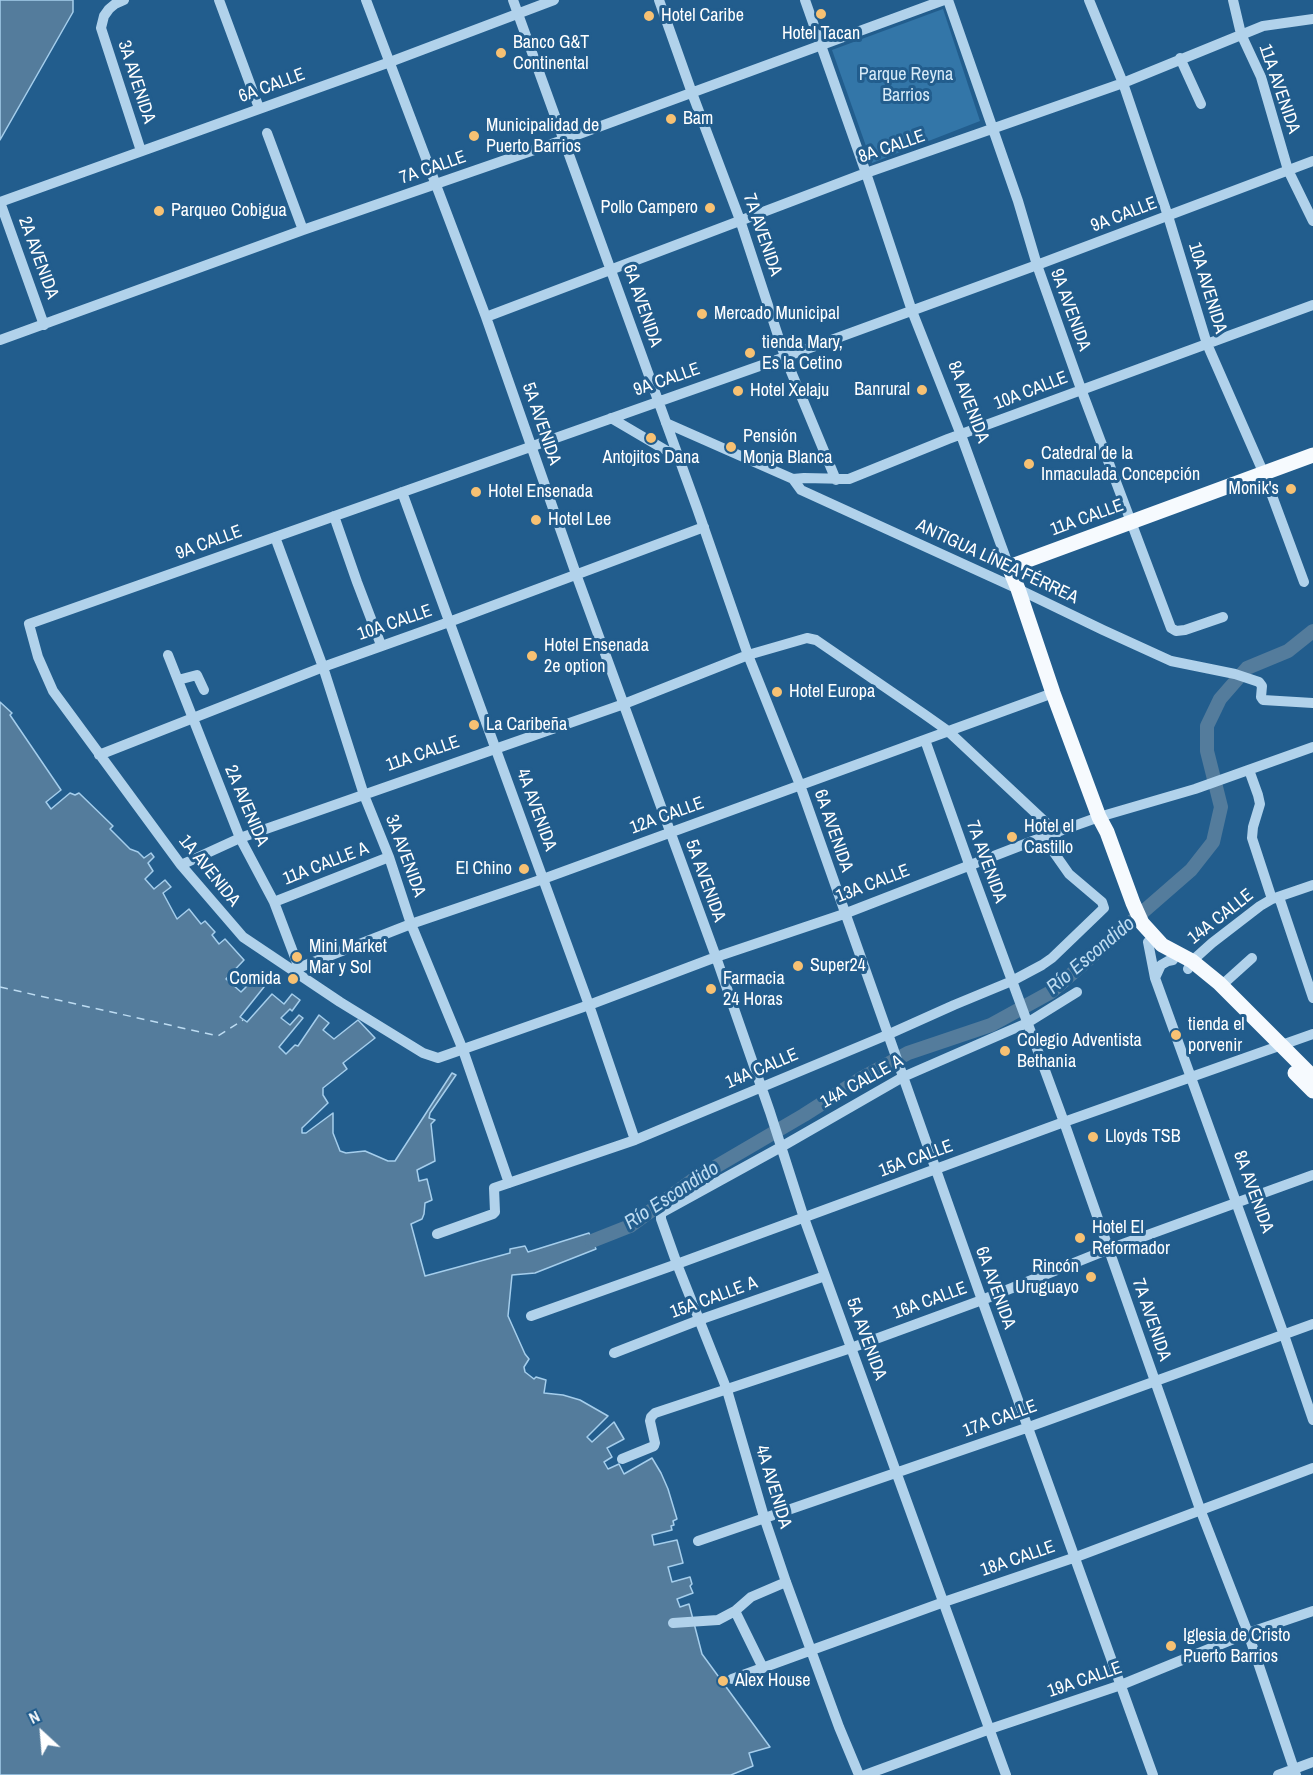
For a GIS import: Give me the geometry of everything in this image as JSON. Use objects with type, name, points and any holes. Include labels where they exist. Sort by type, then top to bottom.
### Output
[{"type":"main road","name":"11A CALLE","points":[[1009,567],[1313,455]]},
{"type":"main road","name":"8A AVENIDA","points":[[1009,567],[1139,924],[1148,942],[1157,950],[1173,960],[1190,965]]},
{"type":"main road","name":"8A AVENIDA","points":[[1139,924],[1162,945],[1190,965]]},
{"type":"main road","points":[[1190,965],[1222,985],[1313,1091]]},
{"type":"main road","points":[[1190,965],[1212,988],[1313,1077]]},
{"type":"street","name":"3A AVENIDA","points":[[124,0],[109,9],[101,28],[141,151]]},
{"type":"street","points":[[219,0],[258,108]]},
{"type":"street","name":"5A AVENIDA","points":[[366,0],[486,317],[576,574],[716,957],[804,1218],[1006,1775]]},
{"type":"street","name":"6A AVENIDA","points":[[513,0],[704,527],[748,655],[800,785],[981,1300],[1154,1775]]},
{"type":"street","name":"6A CALLE","points":[[0,202],[390,62],[554,0]]},
{"type":"street","name":"7A AVENIDA","points":[[659,0],[740,220],[785,357],[836,480]]},
{"type":"street","name":"8A AVENIDA","points":[[805,0],[912,311],[961,435],[1009,567]]},
{"type":"street","name":"7A CALLE","points":[[0,340],[303,230],[563,140],[946,0]]},
{"type":"street","name":"9A AVENIDA","points":[[946,0],[1018,201],[1037,266],[1081,390],[1171,628],[1176,631],[1185,630],[1223,617]]},
{"type":"street","name":"10A AVENIDA","points":[[1089,0],[1123,83],[1168,216],[1207,344],[1264,474],[1304,582]]},
{"type":"street","name":"11A AVENIDA","points":[[1233,0],[1241,34],[1261,77],[1288,170],[1313,220]]},
{"type":"street","name":"8A CALLE","points":[[486,317],[866,173],[1123,83],[1263,26],[1313,20]]},
{"type":"street","points":[[1180,58],[1201,104]]},
{"type":"street","points":[[267,133],[303,230]]},
{"type":"street","name":"9A CALLE","points":[[29,624],[785,357],[1037,266],[1313,161]]},
{"type":"street","name":"2A AVENIDA","points":[[0,202],[44,325]]},
{"type":"street","name":"10A CALLE","points":[[793,479],[849,479],[1081,390],[1313,305]]},
{"type":"street","points":[[610,417],[679,458]]},
{"type":"street","name":"ANTIGUA LÍNEA FÉRREA","points":[[666,423],[793,479],[801,490],[1171,661],[1240,675],[1259,682],[1262,686],[1260,697],[1263,700],[1313,703]]},
{"type":"street","name":"4A AVENIDA","points":[[402,492],[589,1005],[635,1140]]},
{"type":"street","points":[[334,516],[381,645]]},
{"type":"street","name":"10A CALLE","points":[[99,755],[322,667],[704,527]]},
{"type":"street","name":"3A AVENIDA","points":[[275,537],[322,667],[364,795],[389,857],[411,924],[463,1050],[509,1183]]},
{"type":"street","name":"1A AVENIDA","points":[[29,624],[38,657],[53,691],[181,865],[243,937],[296,969],[340,1002],[423,1053],[438,1058],[446,1056]]},
{"type":"street","name":"11A CALLE","points":[[181,865],[240,838],[624,704],[748,655],[801,639],[816,640],[948,731]]},
{"type":"street","name":"2A AVENIDA","points":[[168,655],[240,838],[274,902],[296,969]]},
{"type":"street","points":[[178,680],[197,675],[204,690]]},
{"type":"street","name":"12A CALLE","points":[[296,969],[411,924],[543,879],[1053,693]]},
{"type":"street","points":[[948,731],[1057,833]]},
{"type":"street","name":"7A AVENIDA","points":[[925,740],[1064,1122],[1200,1509],[1248,1634],[1295,1772]]},
{"type":"street","name":"13A CALLE","points":[[446,1056],[716,957],[844,914],[969,864],[1099,817],[1195,789],[1313,747]]},
{"type":"street","points":[[1247,771],[1260,804],[1252,827],[1252,838],[1313,998]]},
{"type":"street","name":"14A CALLE","points":[[509,1183],[635,1140],[761,1087],[888,1038],[954,1005],[1012,981],[1052,958],[1104,910],[1104,905],[1069,874],[1044,837]]},
{"type":"street","name":"11A CALLE A","points":[[274,902],[389,857]]},
{"type":"street","name":"14A CALLE","points":[[1190,965],[1225,931],[1260,906],[1275,898],[1313,885]]},
{"type":"street","name":"8A AVENIDA","points":[[1148,942],[1155,978],[1313,1420]]},
{"type":"street","points":[[1222,985],[1252,958]]},
{"type":"street","points":[[1155,978],[1161,965],[1173,960]]},
{"type":"street","name":"14A CALLE A","points":[[666,1209],[903,1076],[1026,1020],[1077,992]]},
{"type":"street","name":"15A CALLE","points":[[531,1316],[1313,1034]]},
{"type":"street","name":"16A CALLE","points":[[622,1459],[654,1446],[650,1421],[655,1413],[851,1348],[1109,1249],[1313,1175]]},
{"type":"street","points":[[437,1234],[493,1214],[495,1212],[494,1188],[509,1183]]},
{"type":"street","name":"4A AVENIDA","points":[[666,1209],[661,1214],[661,1219],[727,1390],[786,1582],[859,1775]]},
{"type":"street","name":"15A CALLE A","points":[[614,1353],[699,1320],[825,1276]]},
{"type":"street","name":"17A CALLE","points":[[698,1541],[1029,1427],[1313,1324]]},
{"type":"street","name":"18A CALLE","points":[[732,1679],[1076,1557],[1313,1468]]},
{"type":"street","points":[[673,1623],[711,1621],[726,1617],[751,1597],[786,1582]]},
{"type":"street","points":[[735,1611],[763,1668]]},
{"type":"street","name":"19A CALLE","points":[[865,1775],[990,1729],[1121,1685],[1248,1634],[1313,1611]]},
{"type":"street","points":[[1278,1775],[1295,1772],[1313,1762]]},
{"type":"green space","name":"Parque Reyna Barrios","points":[[943,9],[980,121],[872,163],[832,50]]},
{"type":"shaded area","points":[[0,0],[73,0],[73,12],[0,140]]},
{"type":"shaded area","points":[[0,702],[12,713],[10,715],[61,790],[46,802],[51,809],[70,793],[75,795],[79,793],[113,826],[110,829],[130,849],[138,852],[144,858],[151,853],[154,857],[148,863],[153,871],[145,879],[154,889],[165,880],[171,887],[163,893],[177,919],[189,909],[201,924],[205,921],[215,932],[212,935],[219,944],[225,939],[244,960],[226,979],[241,992],[246,987],[242,985],[250,976],[264,987],[240,1017],[247,1022],[272,994],[284,1004],[292,994],[300,1000],[292,1011],[290,1009],[281,1018],[290,1025],[299,1015],[303,1018],[279,1047],[286,1054],[295,1045],[298,1046],[319,1015],[329,1023],[323,1030],[334,1039],[358,1020],[375,1038],[343,1063],[347,1069],[323,1088],[323,1095],[328,1103],[302,1128],[302,1133],[306,1133],[333,1113],[333,1133],[340,1151],[346,1153],[365,1151],[388,1161],[395,1161],[452,1073],[456,1075],[430,1113],[429,1118],[435,1120],[431,1124],[435,1161],[417,1170],[419,1181],[427,1179],[432,1200],[425,1203],[422,1219],[411,1224],[425,1276],[510,1253],[510,1249],[525,1246],[528,1252],[589,1233],[596,1249],[535,1273],[512,1275],[508,1316],[529,1359],[524,1367],[525,1372],[534,1379],[536,1377],[546,1380],[544,1393],[580,1400],[608,1416],[587,1437],[592,1442],[614,1422],[624,1439],[607,1448],[612,1457],[604,1462],[608,1469],[619,1464],[624,1474],[652,1458],[661,1473],[677,1519],[673,1521],[672,1530],[652,1535],[654,1545],[677,1540],[683,1563],[668,1567],[672,1582],[690,1577],[693,1593],[677,1599],[680,1607],[689,1604],[702,1654],[770,1747],[749,1753],[753,1766],[731,1775],[0,1775]]},
{"type":"waterway","name":"Río Escondido","points":[[592,1241],[630,1226],[693,1180],[862,1078],[908,1053],[991,1025],[1051,992],[1191,870],[1213,842],[1221,807],[1207,751],[1207,726],[1220,699],[1247,668],[1288,651],[1313,631]]},
{"type":"ferry route","points":[[0,987],[218,1036],[243,1020]]},
{"type":"place","name":"Hotel Tacan","points":[[821,14]]},
{"type":"place","name":"Hotel Caribe","points":[[649,16]]},
{"type":"place","name":"Banco G&T Continental","points":[[501,53]]},
{"type":"place","name":"Bam","points":[[671,119]]},
{"type":"place","name":"Municipalidad de Puerto Barrios","points":[[474,136]]},
{"type":"place","name":"Pollo Campero","points":[[710,208]]},
{"type":"place","name":"Parqueo Cobigua","points":[[159,211]]},
{"type":"place","name":"Mercado Municipal","points":[[702,314]]},
{"type":"place","name":"tienda Mary, Es la Cetino","points":[[750,353]]},
{"type":"place","name":"Banrural","points":[[922,390]]},
{"type":"place","name":"Hotel Xelaju","points":[[738,391]]},
{"type":"place","name":"Antojitos Dana","points":[[651,438]]},
{"type":"place","name":"Pensión Monja Blanca","points":[[731,447]]},
{"type":"place","name":"Catedral de la Inmaculada Concepción","points":[[1029,464]]},
{"type":"place","name":"Monik's","points":[[1291,489]]},
{"type":"place","name":"Hotel Ensenada","points":[[476,492]]},
{"type":"place","name":"Hotel Lee","points":[[536,520]]},
{"type":"place","name":"Hotel Ensenada 2e option","points":[[532,656]]},
{"type":"place","name":"Hotel Europa","points":[[777,692]]},
{"type":"place","name":"La Caribeña","points":[[474,725]]},
{"type":"place","name":"Hotel el Castillo","points":[[1012,837]]},
{"type":"place","name":"El Chino","points":[[524,869]]},
{"type":"place","name":"Mini Market Mar y Sol","points":[[297,957]]},
{"type":"place","name":"Super24","points":[[798,966]]},
{"type":"place","name":"Comida","points":[[293,979]]},
{"type":"place","name":"Farmacia 24 Horas","points":[[711,989]]},
{"type":"place","name":"tienda el porvenir","points":[[1176,1035]]},
{"type":"place","name":"Colegio Adventista Bethania","points":[[1005,1051]]},
{"type":"place","name":"Lloyds TSB","points":[[1093,1137]]},
{"type":"place","name":"Hotel El Reformador","points":[[1080,1238]]},
{"type":"place","name":"Rincón Uruguayo","points":[[1091,1277]]},
{"type":"place","name":"Iglesia de Cristo Puerto Barrios","points":[[1171,1646]]},
{"type":"place","name":"Alex House","points":[[723,1681]]}]
